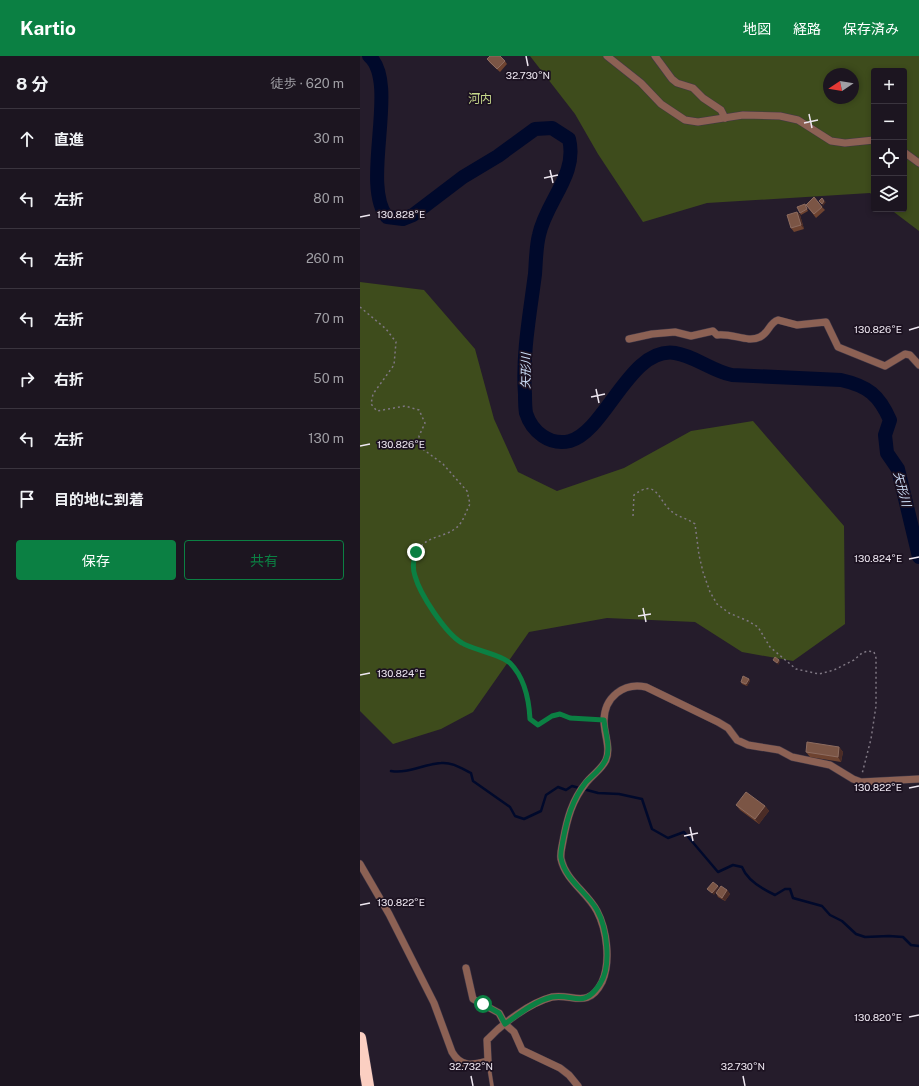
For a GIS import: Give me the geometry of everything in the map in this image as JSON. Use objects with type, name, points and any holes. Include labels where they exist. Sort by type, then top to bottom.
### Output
[{"type":"highway","points":[[360,1038],[368,1086]]},
{"type":"street","points":[[607,56],[641,83],[661,104],[685,120],[698,122],[756,114],[780,116],[798,120],[830,140],[845,143],[871,140]]},
{"type":"street","points":[[654,56],[672,79],[693,88],[703,98],[721,110],[725,118]]},
{"type":"street","points":[[907,154],[919,163]]},
{"type":"street","points":[[629,340],[652,334],[675,332],[691,336],[713,331],[717,335],[728,334],[742,339],[752,339],[765,334],[772,324],[778,320],[796,325],[823,322],[828,324],[838,347],[843,350],[866,357],[885,366],[905,354],[910,355],[919,365]]},
{"type":"street","points":[[360,864],[389,914],[434,1003],[455,1058],[464,1064],[469,1065],[488,1061],[487,1040],[495,1030],[524,1011],[552,998],[578,1000],[587,997],[595,992],[602,982],[607,962],[607,954],[601,921],[597,910],[564,868],[561,857],[566,824],[577,794],[606,760],[608,751],[604,720],[609,702],[617,692],[627,687],[638,685],[646,687],[718,722],[728,728],[737,740],[748,745],[779,750],[792,757],[830,765],[853,779],[861,782],[919,779]]},
{"type":"street","points":[[466,968],[473,999],[499,1013],[505,1024],[514,1032],[522,1050],[560,1068],[569,1075],[578,1086]]},
{"type":"lane","points":[[488,1061],[492,1086]]},
{"type":"path","points":[[360,307],[386,329],[396,342],[394,365],[373,394],[371,404],[377,411],[405,406],[420,410],[425,423],[419,436],[420,447],[443,464],[467,491],[470,504],[457,528],[426,541],[416,552],[413,561],[415,576],[421,590],[452,635],[462,643],[509,662],[522,680],[530,702],[530,719],[538,725],[552,716],[560,714],[570,718],[604,720]]},
{"type":"path","points":[[633,516],[634,495],[641,490],[650,489],[656,491],[670,510],[689,519],[695,524],[703,572],[710,592],[717,604],[729,613],[748,621],[758,628],[770,647],[796,669],[819,674],[834,670],[854,660],[862,653],[868,651],[874,652],[876,658],[876,706],[871,739],[861,782]]},
{"type":"green space","points":[[530,56],[919,56],[919,231],[894,212],[907,212],[907,68],[871,68],[871,194],[707,203],[643,222],[598,154],[575,114]]},
{"type":"green space","points":[[360,282],[424,290],[475,349],[494,419],[518,472],[557,491],[624,468],[691,431],[753,421],[844,526],[845,624],[793,661],[742,652],[695,622],[607,618],[529,632],[473,712],[441,729],[393,744],[360,711]]},
{"type":"building","points":[[490,56],[500,56],[505,61],[497,69],[487,59]]},
{"type":"building","points":[[814,197],[822,207],[814,214],[806,205]]},
{"type":"building","points":[[822,198],[824,201],[822,204],[819,201]]},
{"type":"building","points":[[805,204],[807,209],[800,213],[797,207]]},
{"type":"building","points":[[797,212],[801,225],[791,228],[787,215]]},
{"type":"building","points":[[775,657],[779,660],[777,663],[773,660]]},
{"type":"building","points":[[743,676],[749,679],[746,684],[741,682]]},
{"type":"building","points":[[807,742],[839,747],[838,757],[806,752]]},
{"type":"building","points":[[746,792],[765,806],[755,819],[736,805]]},
{"type":"building","points":[[713,882],[718,886],[712,893],[707,889]]},
{"type":"building","points":[[721,886],[727,890],[722,898],[716,893]]},
{"type":"waterway","name":"矢形川","points":[[369,56],[378,69],[381,87],[377,182],[380,202],[387,217],[403,219],[413,215],[463,177],[498,156],[535,129],[552,128],[569,139],[571,152],[569,164],[560,188],[543,223],[538,240],[527,334],[524,379],[526,413],[537,432],[549,439],[563,442],[570,441],[583,434],[595,422],[631,375],[645,362],[659,354],[675,353],[682,355],[732,375],[841,380],[850,382],[872,393],[882,404],[890,420],[885,435],[887,453],[898,469],[919,557]]},
{"type":"waterway","points":[[391,771],[404,771],[441,763],[453,764],[471,773],[473,781],[510,807],[515,816],[524,819],[541,811],[546,795],[558,787],[566,790],[572,786],[598,793],[619,794],[642,799],[652,829],[668,838],[684,832],[718,872],[733,865],[742,867],[747,876],[765,890],[775,895],[785,889],[790,889],[793,898],[822,906],[830,915],[842,921],[856,934],[865,937],[903,937],[911,945],[919,946]]},
{"type":"district","name":"河内","points":[[480,99]]},
{"type":"route","points":[[416,552],[413,561],[415,576],[421,590],[441,621],[452,635],[462,643],[509,662],[522,680],[530,702],[530,719],[538,725],[552,716],[560,714],[570,718],[604,720],[607,740],[608,751],[606,760],[577,794],[571,807],[566,824],[561,857],[568,876],[597,910],[601,921],[607,954],[607,962],[602,982],[595,992],[587,997],[578,1000],[559,997],[552,998],[524,1011],[505,1024],[499,1013],[483,1004]]}]
